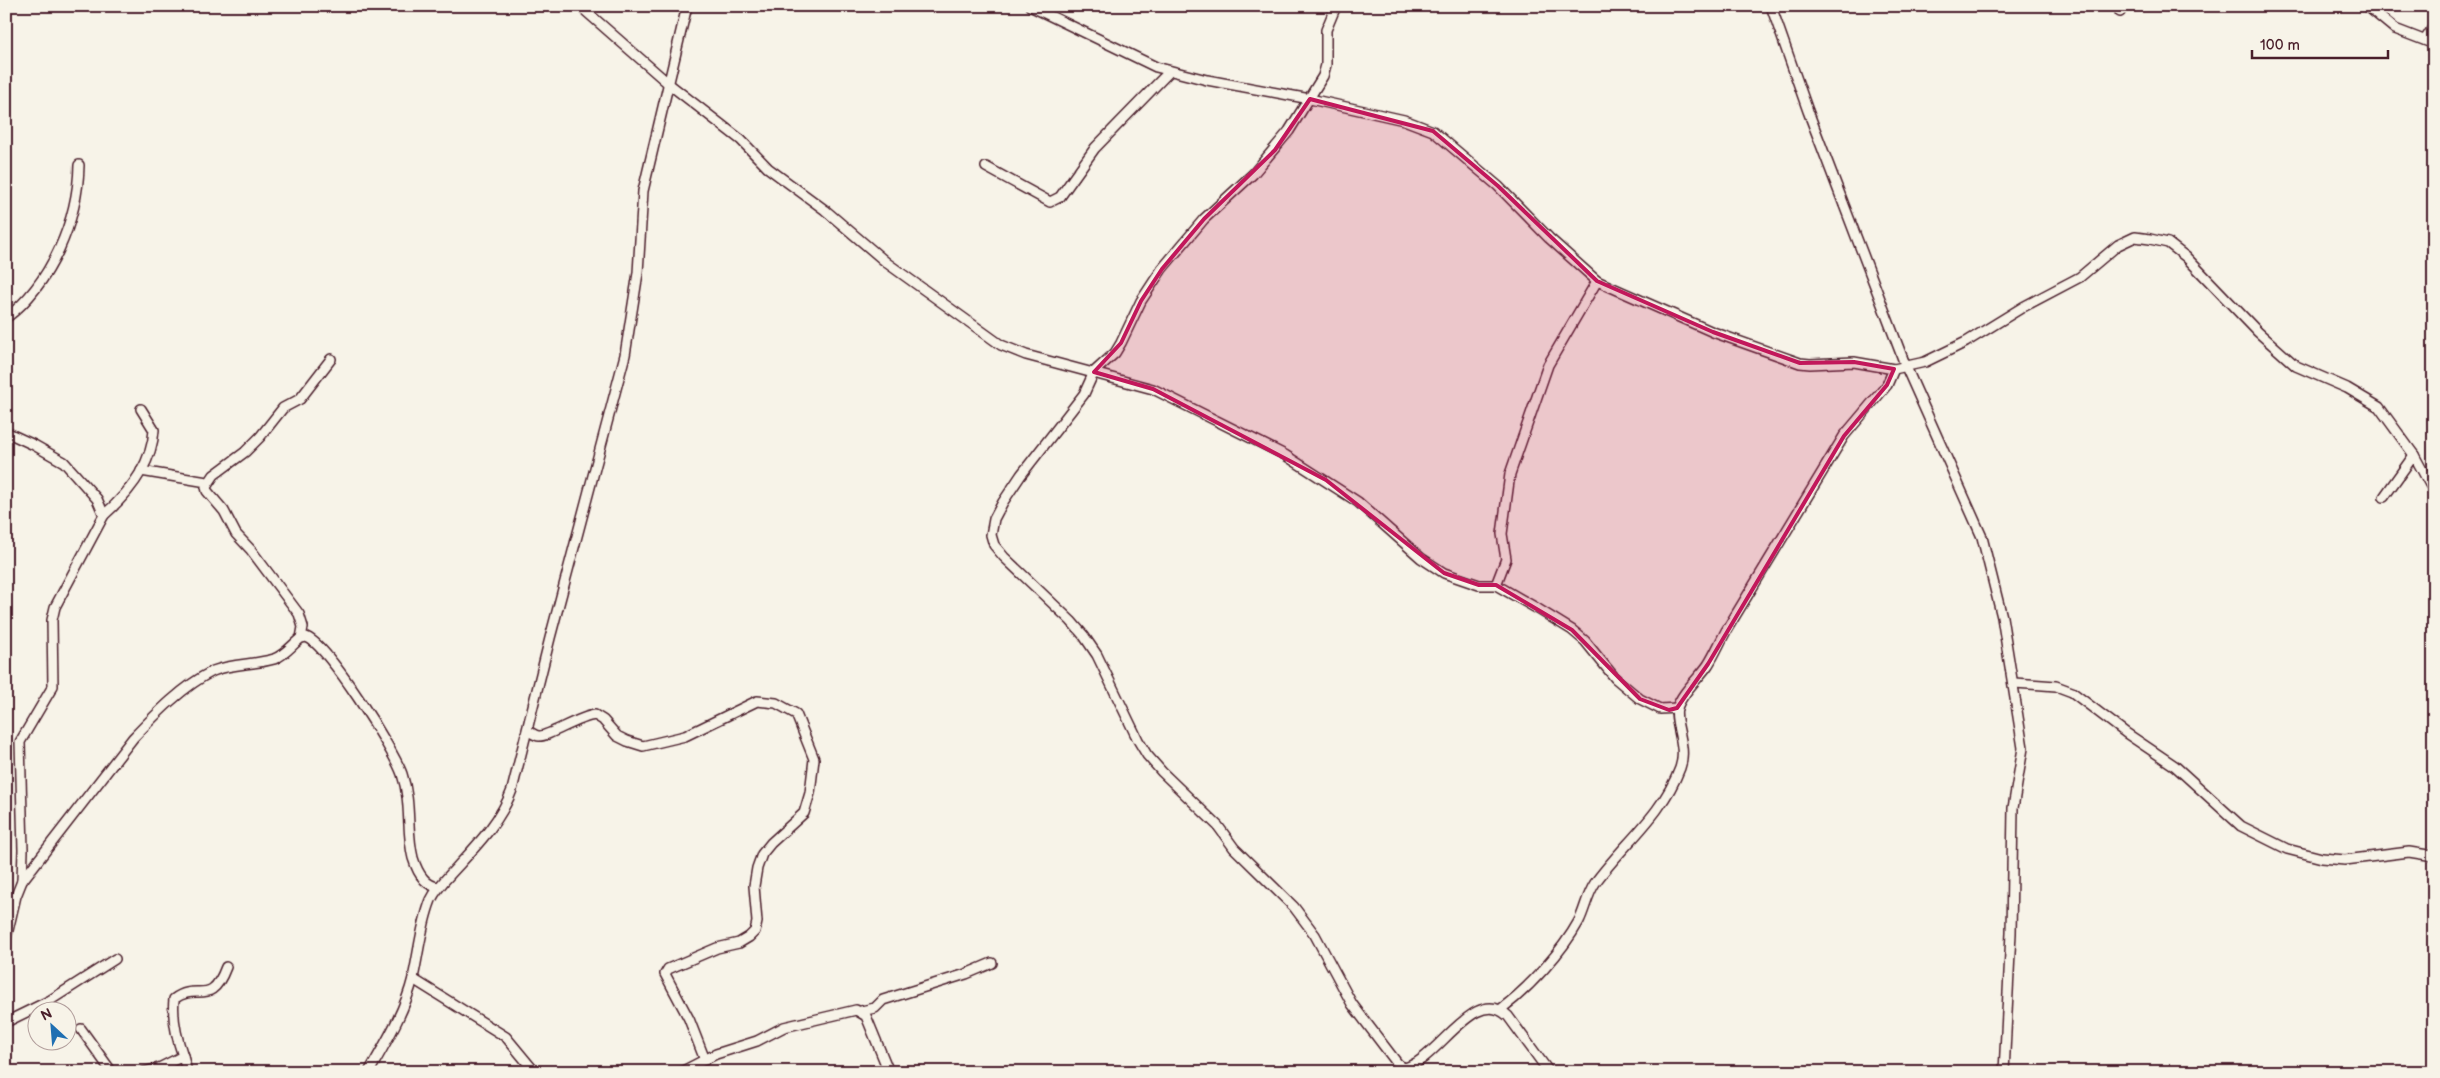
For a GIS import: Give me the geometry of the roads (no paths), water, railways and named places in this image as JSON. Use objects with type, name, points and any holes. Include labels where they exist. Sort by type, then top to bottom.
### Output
[{"type":"street","points":[[580,6],[669,84],[713,116],[741,140],[768,168],[825,210],[887,263],[1001,345],[1026,355],[1153,389],[1285,455],[1358,502],[1421,558],[1444,573],[1479,585],[1496,585],[1572,630],[1585,641],[1615,678],[1640,699],[1660,709],[1677,708]]},
{"type":"street","points":[[369,1072],[404,1004],[413,979],[421,934],[432,900],[439,887],[491,829],[506,807],[528,731],[550,638],[625,355],[638,273],[643,191],[655,134],[687,6]]},
{"type":"street","points":[[1030,6],[1170,71],[1404,120],[1434,131],[1498,186],[1549,238],[1597,281],[1713,332],[1800,363],[1854,362],[1894,369],[1906,367],[1946,353],[2023,307],[2080,277],[2118,245],[2135,237],[2168,244],[2186,257],[2258,332],[2296,366],[2331,380],[2372,401],[2392,423],[2414,455],[2434,492]]},
{"type":"street","points":[[1336,6],[1326,30],[1326,65],[1318,87],[1275,150],[1253,174],[1204,219],[1162,269],[1141,301],[1115,353],[1094,372],[1084,394],[1021,475],[994,519],[991,535],[994,545],[1084,636],[1097,655],[1147,755],[1218,826],[1234,848],[1294,906],[1315,935],[1365,1024],[1401,1070],[1418,1062],[1468,1016],[1480,1010],[1491,1008],[1505,1013],[1549,1072]]},
{"type":"street","points":[[1771,6],[1808,111],[1906,367],[1982,537],[2002,617],[2024,748],[2013,808],[2011,933],[2004,1072]]},
{"type":"street","points":[[2367,6],[2395,29],[2429,42],[2434,26]]},
{"type":"street","points":[[986,167],[1050,202],[1060,197],[1095,148],[1170,71]]},
{"type":"street","points":[[6,318],[31,296],[60,245],[71,220],[79,185],[79,165]]},
{"type":"street","points":[[1496,585],[1506,559],[1502,534],[1510,474],[1548,365],[1597,281]]},
{"type":"street","points":[[6,939],[16,896],[22,881],[152,718],[185,690],[212,672],[229,666],[276,659],[301,638],[303,627],[299,614],[251,550],[236,534],[224,511],[207,491],[208,482],[250,447],[283,408],[300,398],[332,359]]},
{"type":"street","points":[[1505,1013],[1514,999],[1568,940],[1580,919],[1594,885],[1609,864],[1650,820],[1668,792],[1681,766],[1683,752],[1677,708],[1708,664],[1844,436],[1887,385],[1894,369]]},
{"type":"street","points":[[22,881],[20,742],[53,686],[52,620],[54,608],[104,515],[118,502],[141,471],[153,444],[154,430],[141,409]]},
{"type":"street","points":[[6,432],[64,462],[97,499],[103,508],[104,515]]},
{"type":"street","points":[[2384,497],[2414,455]]},
{"type":"street","points":[[141,471],[208,482]]},
{"type":"street","points":[[301,638],[311,638],[316,644],[355,695],[383,737],[401,773],[407,794],[413,858],[421,876],[428,884],[439,887]]},
{"type":"street","points":[[2014,683],[2056,686],[2072,692],[2126,733],[2175,766],[2241,826],[2271,842],[2322,858],[2345,860],[2409,852],[2434,856]]},
{"type":"street","points":[[528,731],[538,736],[546,735],[575,720],[595,715],[603,720],[617,736],[643,746],[685,736],[738,708],[757,701],[776,703],[796,714],[814,759],[810,793],[804,812],[762,854],[754,886],[757,922],[755,931],[749,937],[739,942],[717,948],[668,969],[666,974],[689,1019],[705,1060]]},
{"type":"street","points":[[6,1022],[49,1001],[115,959]]},
{"type":"street","points":[[681,1072],[705,1060],[758,1041],[794,1023],[875,1008],[883,1000],[966,974],[992,963]]},
{"type":"street","points":[[186,1072],[178,1040],[173,1007],[174,999],[179,996],[214,989],[220,983],[226,967]]},
{"type":"street","points":[[413,979],[506,1038],[535,1072]]},
{"type":"street","points":[[861,1011],[866,1016],[889,1072]]},
{"type":"street","points":[[81,1028],[109,1070]]},
{"type":"street","points":[[144,1072],[183,1056]]}]
